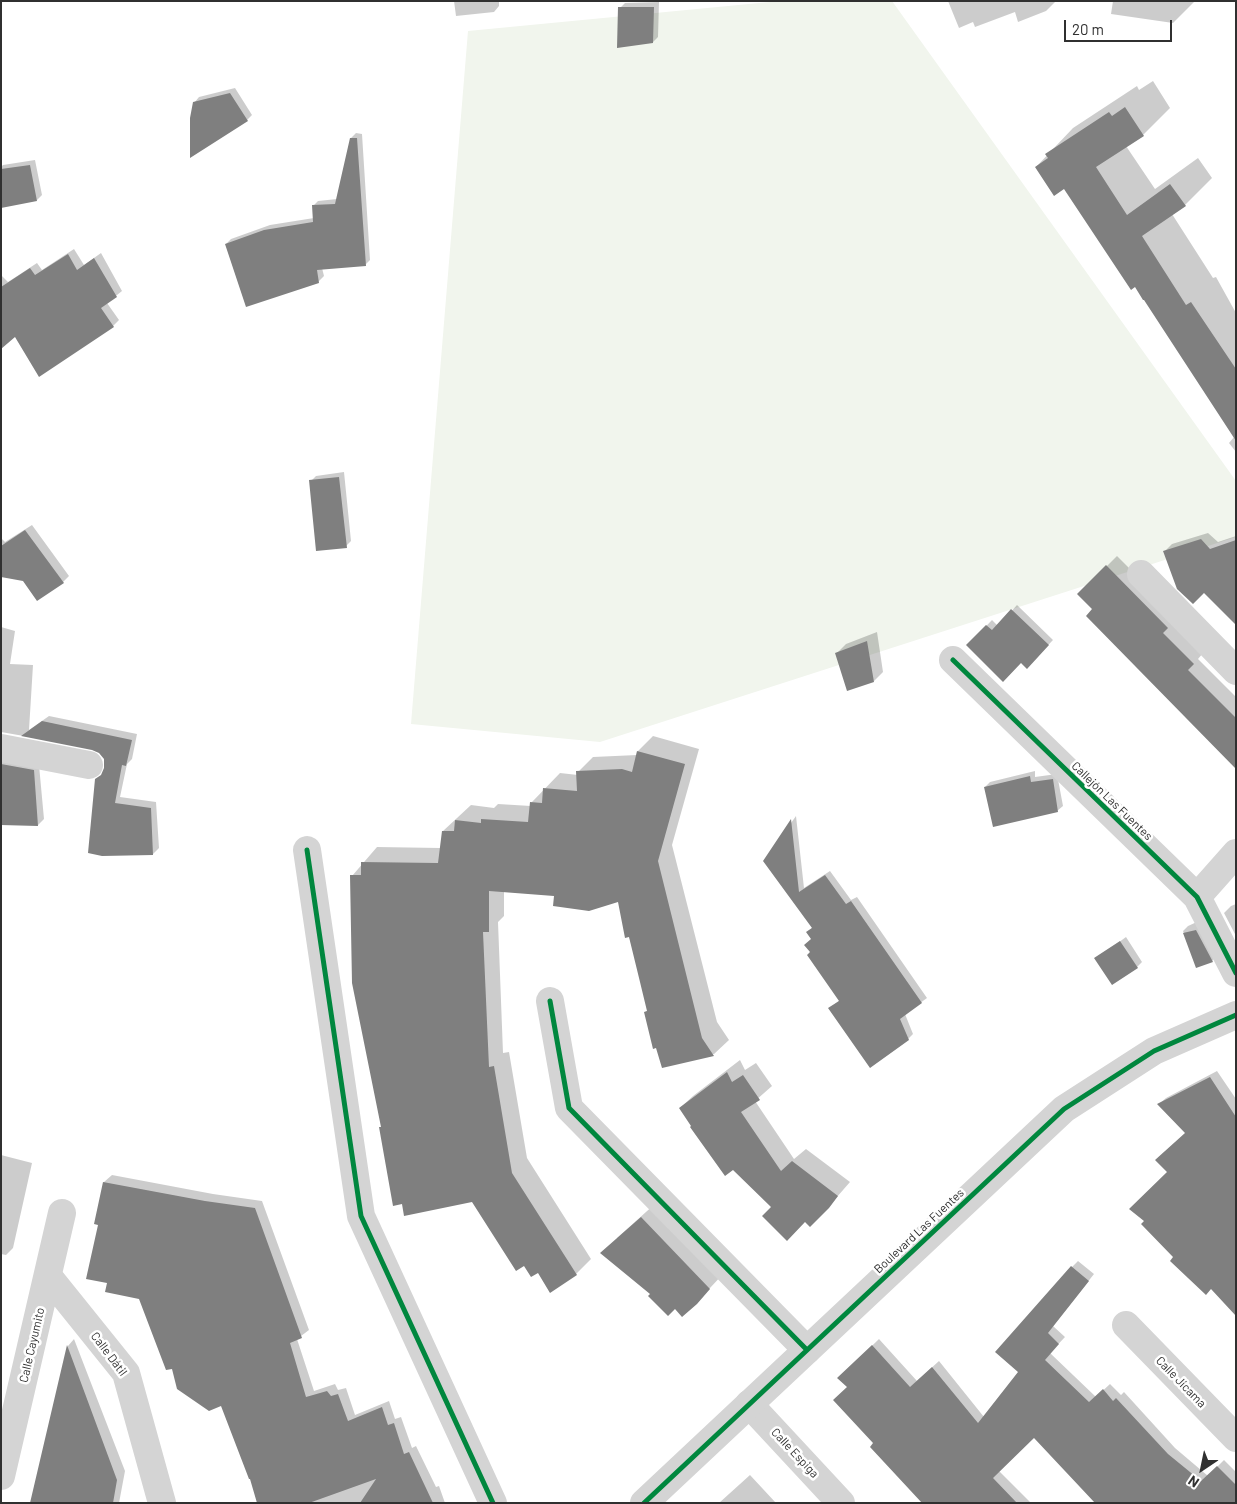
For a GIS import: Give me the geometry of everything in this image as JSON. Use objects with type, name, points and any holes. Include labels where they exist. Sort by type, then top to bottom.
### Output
[{"type":"street","points":[[1141,574],[1236,671]]},
{"type":"street","name":"Callejón Las Fuentes","points":[[953,660],[1197,897],[1236,973]]},
{"type":"street","points":[[1,748],[89,765]]},
{"type":"street","points":[[307,850],[361,1216],[493,1503]]},
{"type":"street","points":[[1197,897],[1236,853]]},
{"type":"street","points":[[550,1001],[569,1108],[806,1350]]},
{"type":"street","name":"Boulevard Las Fuentes","points":[[644,1503],[1064,1109],[1154,1051],[1236,1015]]},
{"type":"street","name":"Calle Cayumito","points":[[1,1476],[62,1213]]},
{"type":"street","name":"Calle Dátil","points":[[48,1276],[126,1373],[162,1503]]},
{"type":"street","name":"Calle Jícama","points":[[1126,1325],[1236,1438]]},
{"type":"street","name":"Calle Espiga","points":[[749,1404],[841,1503]]},
{"type":"shaded area","points":[[780,1],[892,1],[1236,481],[1236,537],[600,742],[411,724],[468,31]]},
{"type":"building","points":[[618,7],[654,7],[653,43],[617,48]]},
{"type":"building","points":[[230,93],[248,121],[190,158],[190,118],[193,102]]},
{"type":"building","points":[[1125,107],[1144,136],[1096,167],[1127,215],[1170,184],[1186,206],[1142,236],[1186,305],[1191,302],[1236,369],[1236,441],[1144,300],[1135,287],[1131,290],[1064,189],[1054,196],[1035,167],[1048,158],[1045,154],[1109,112],[1112,116]]},
{"type":"building","points":[[350,138],[357,138],[366,266],[317,270],[319,283],[246,307],[225,244],[264,230],[313,222],[312,205],[335,204]]},
{"type":"building","points":[[30,165],[37,201],[1,208],[1,169]]},
{"type":"building","points":[[68,254],[77,270],[94,258],[117,297],[101,308],[114,327],[39,377],[15,337],[1,349],[1,287],[30,268],[35,275]]},
{"type":"building","points":[[339,477],[347,548],[316,551],[309,480]]},
{"type":"building","points":[[25,530],[64,583],[37,601],[23,581],[1,577],[1,546]]},
{"type":"building","points":[[1201,539],[1210,549],[1236,540],[1236,625],[1204,593],[1193,604],[1177,589],[1163,551]]},
{"type":"building","points":[[1106,565],[1168,628],[1163,633],[1194,664],[1188,670],[1236,718],[1236,769],[1086,616],[1092,609],[1077,594]]},
{"type":"building","points":[[1011,609],[1049,645],[1027,669],[1021,663],[1003,682],[966,645],[986,625],[992,630]]},
{"type":"building","points":[[867,641],[874,682],[847,691],[835,653]]},
{"type":"building","points":[[42,721],[132,740],[126,766],[122,765],[115,803],[151,808],[153,855],[102,856],[88,853],[95,779],[101,775],[104,768],[104,759],[99,753],[92,750],[21,736]]},
{"type":"building","points":[[637,751],[685,764],[658,861],[702,1038],[714,1056],[662,1068],[656,1048],[653,1049],[644,1012],[647,1011],[629,937],[625,938],[618,902],[589,911],[553,906],[554,896],[489,891],[489,932],[483,932],[489,1067],[494,1066],[512,1173],[577,1275],[550,1293],[538,1273],[531,1277],[524,1266],[516,1271],[472,1202],[404,1216],[402,1204],[393,1206],[379,1127],[381,1127],[352,983],[350,875],[361,875],[361,862],[438,863],[442,831],[454,831],[455,820],[481,823],[481,819],[528,822],[530,802],[542,803],[543,788],[577,791],[576,771],[622,769],[632,772]]},
{"type":"building","points":[[1,764],[34,770],[38,826],[1,825]]},
{"type":"building","points":[[1030,776],[1031,782],[1053,779],[1058,812],[993,827],[984,787]]},
{"type":"building","points":[[791,819],[799,892],[825,875],[846,904],[851,901],[922,1003],[900,1019],[909,1040],[870,1068],[828,1008],[839,1001],[807,955],[810,952],[804,945],[811,939],[806,932],[812,928],[763,861]]},
{"type":"building","points":[[1196,930],[1213,962],[1196,968],[1183,933]]},
{"type":"building","points":[[1120,941],[1138,968],[1112,985],[1094,958]]},
{"type":"building","points":[[727,1072],[732,1082],[743,1075],[760,1100],[741,1112],[781,1171],[792,1161],[838,1196],[810,1227],[805,1222],[787,1241],[762,1216],[771,1207],[733,1170],[725,1176],[690,1127],[679,1108]]},
{"type":"building","points":[[1210,1077],[1236,1117],[1236,1316],[1211,1289],[1206,1295],[1170,1261],[1173,1257],[1141,1224],[1144,1221],[1129,1209],[1167,1172],[1155,1160],[1185,1133],[1157,1104]]},
{"type":"building","points":[[103,1182],[205,1201],[255,1208],[302,1338],[290,1343],[306,1397],[327,1391],[331,1396],[338,1394],[348,1421],[382,1407],[388,1425],[394,1423],[404,1454],[409,1452],[433,1503],[360,1503],[376,1479],[309,1503],[257,1503],[250,1479],[221,1406],[209,1411],[177,1389],[172,1369],[166,1370],[139,1299],[105,1292],[107,1283],[86,1279],[98,1225],[94,1224]]},
{"type":"building","points":[[641,1217],[710,1289],[682,1317],[675,1309],[668,1316],[648,1296],[650,1294],[600,1253]]},
{"type":"building","points":[[1071,1266],[1089,1281],[1048,1333],[1059,1344],[1045,1360],[1089,1402],[1103,1389],[1113,1401],[1116,1398],[1168,1454],[1201,1481],[1217,1466],[1236,1485],[1236,1503],[1095,1503],[1034,1438],[993,1478],[1017,1503],[922,1503],[870,1447],[873,1443],[833,1400],[847,1387],[837,1378],[872,1345],[910,1387],[932,1367],[978,1423],[1018,1372],[995,1352]]},
{"type":"building","points":[[67,1345],[117,1480],[113,1503],[30,1503]]},
{"type":"cycle path","points":[[953,660],[1197,897],[1236,973]]},
{"type":"cycle path","points":[[307,850],[361,1216],[493,1503]]},
{"type":"cycle path","points":[[550,1001],[569,1108],[807,1350]]},
{"type":"cycle path","points":[[644,1503],[1064,1109],[1154,1051],[1236,1015]]}]
